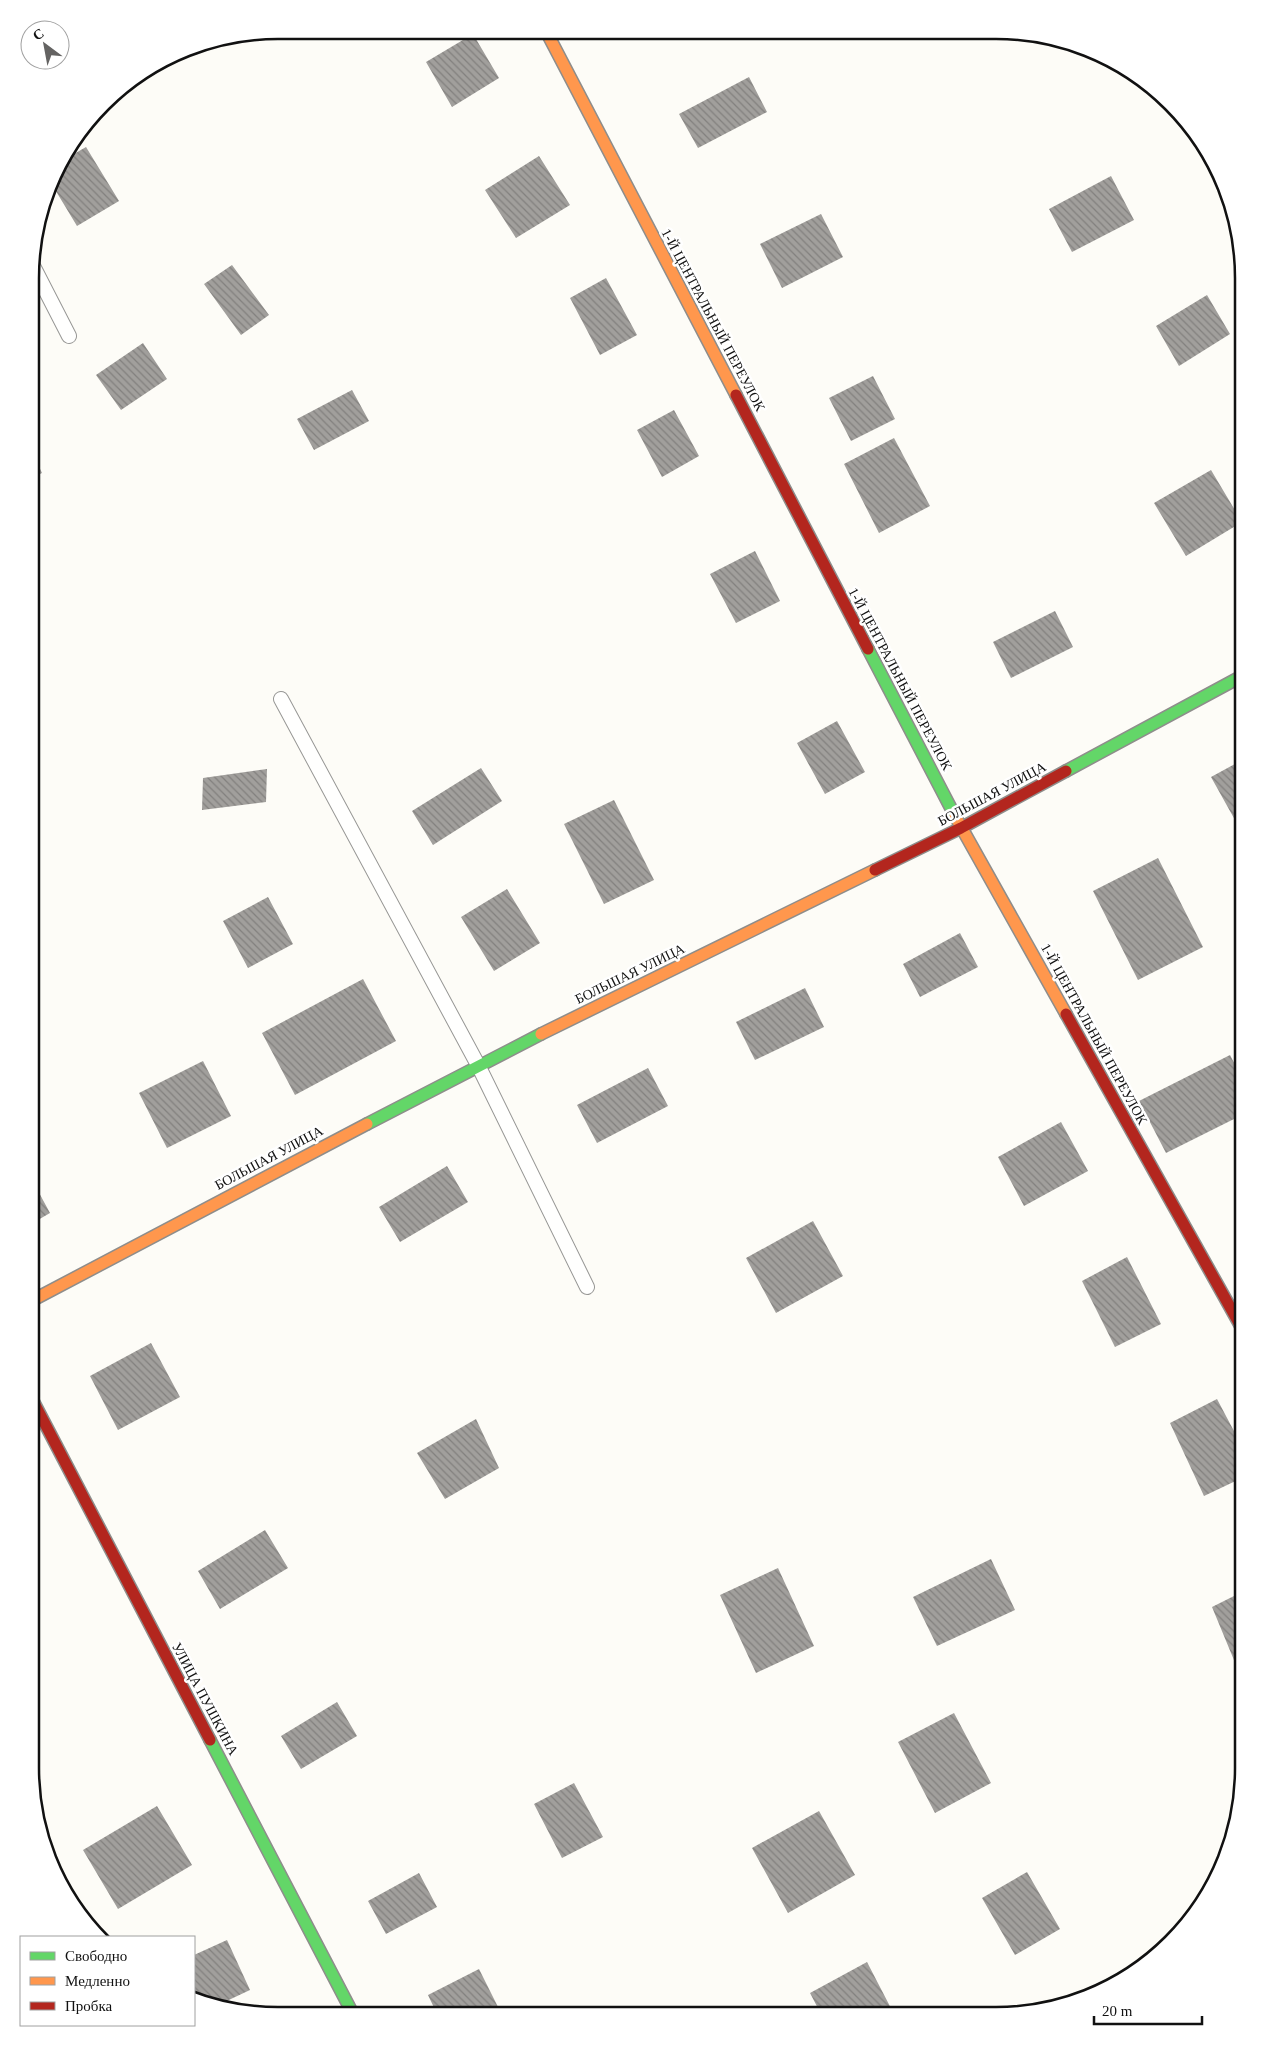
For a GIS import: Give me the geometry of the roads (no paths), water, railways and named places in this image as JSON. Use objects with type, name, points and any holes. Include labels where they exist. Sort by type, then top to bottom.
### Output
[{"type":"street","name":"1-Й ЦЕНТРАЛЬНЫЙ ПЕРЕУЛОК","points":[[550,39],[961,828],[1235,1316]]},
{"type":"street","name":"БОЛЬШАЯ УЛИЦА","points":[[39,1297],[478,1065],[961,828],[1235,680]]},
{"type":"street","name":"УЛИЦА ПУШКИНА","points":[[39,1414],[349,2007]]},
{"type":"lane","points":[[39,278],[69,336]]},
{"type":"lane","points":[[281,699],[478,1065],[587,1287]]}]
